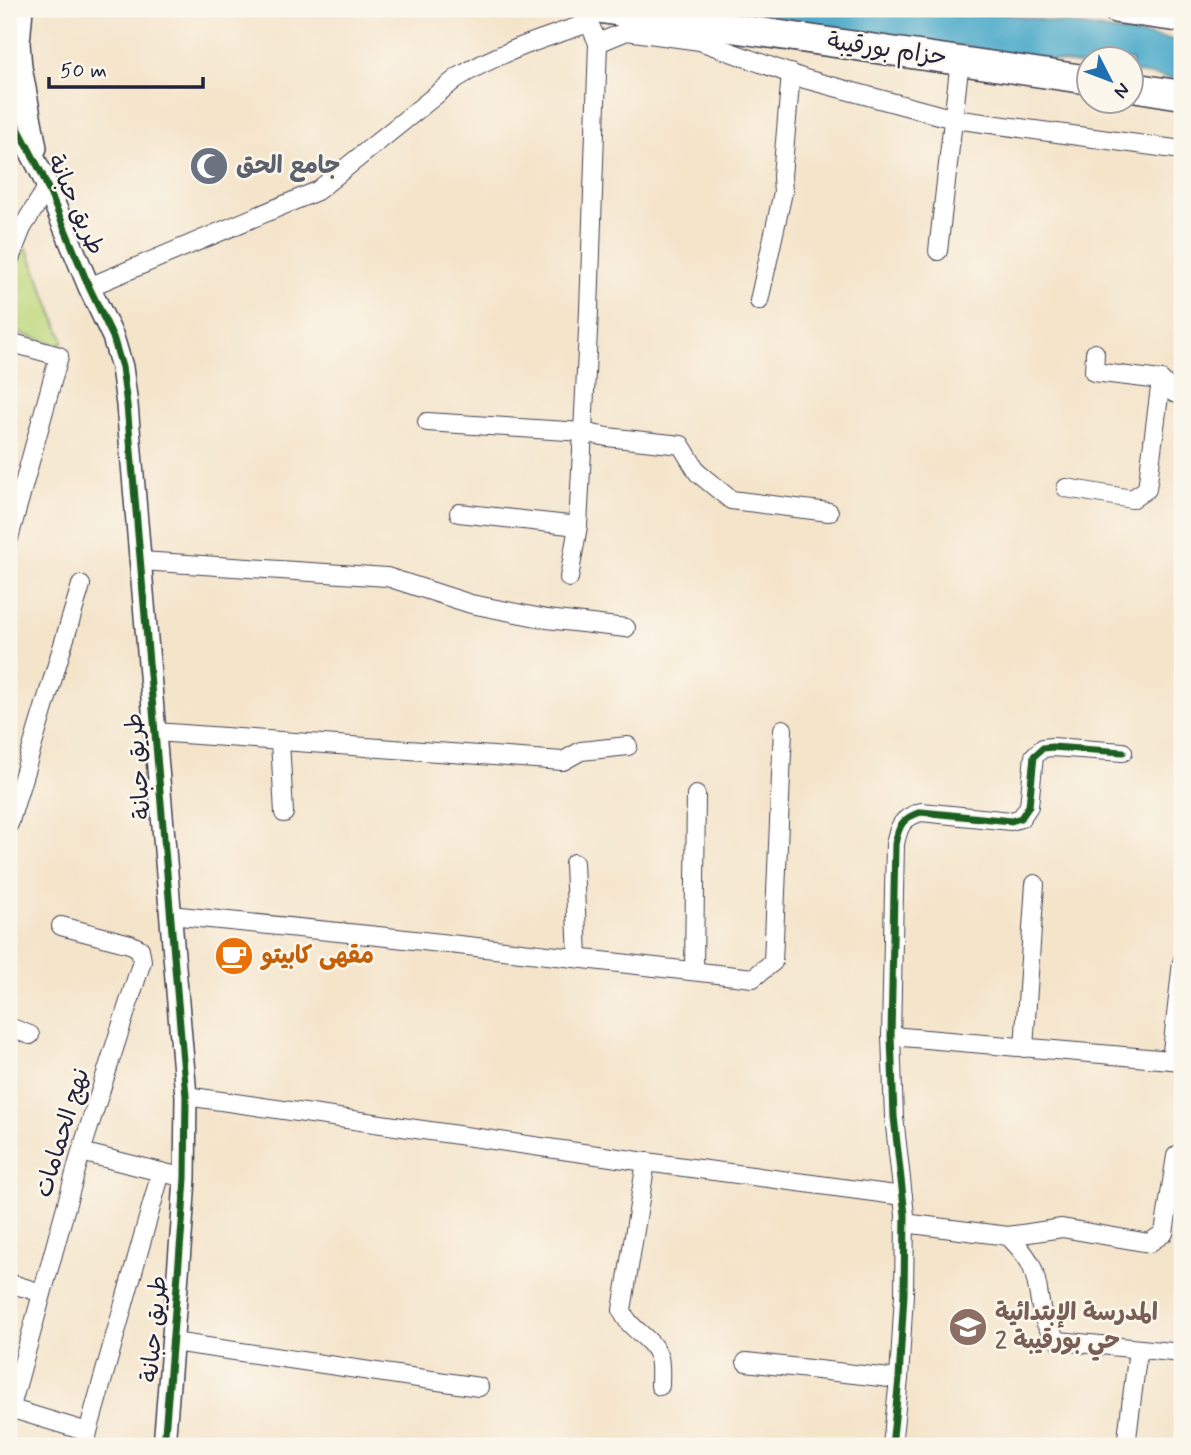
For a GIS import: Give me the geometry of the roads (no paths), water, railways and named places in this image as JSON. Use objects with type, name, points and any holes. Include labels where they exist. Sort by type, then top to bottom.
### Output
[{"type":"highway","points":[[1117,9],[1182,18]]},
{"type":"highway","name":"حزام بورقيبة","points":[[593,13],[960,60],[1076,78]]},
{"type":"highway","points":[[1146,89],[1182,95]]},
{"type":"street","name":"طريق حبانة","points":[[22,9],[19,43],[21,67],[45,180]]},
{"type":"street","points":[[89,287],[317,191],[457,78],[477,66],[547,37],[593,13],[598,43],[589,311],[578,526],[569,578]]},
{"type":"street","points":[[598,43],[626,30],[700,41],[791,73],[954,119],[1182,150]]},
{"type":"street","points":[[938,251],[960,60]]},
{"type":"street","points":[[759,301],[783,192],[791,73]]},
{"type":"street","name":"طريق حبانة","points":[[9,107],[45,180],[89,287],[113,337],[122,367],[131,441],[186,1096],[185,1178],[164,1446]]},
{"type":"street","points":[[9,261],[45,180]]},
{"type":"street","points":[[9,342],[59,356],[9,538]]},
{"type":"street","points":[[1095,353],[1094,372],[1161,380],[1174,393],[1182,395]]},
{"type":"street","points":[[1066,488],[1132,499],[1147,489],[1161,380]]},
{"type":"street","points":[[427,422],[583,432],[681,445],[698,473],[732,500],[829,512]]},
{"type":"street","points":[[459,513],[578,526]]},
{"type":"street","points":[[141,561],[387,577],[471,604],[547,619],[626,628]]},
{"type":"street","points":[[9,824],[15,779],[81,585]]},
{"type":"street","points":[[170,915],[754,978],[773,962],[783,729]]},
{"type":"street","points":[[155,732],[563,761],[581,751],[628,746]]},
{"type":"street","points":[[280,741],[284,813]]},
{"type":"street","points":[[892,1446],[904,1294],[905,1223],[894,1117],[891,1036],[895,844],[898,831],[910,816],[921,812],[1011,821],[1021,818],[1028,806],[1034,756],[1043,748],[1123,752]]},
{"type":"street","points":[[694,971],[696,795]]},
{"type":"street","points":[[574,863],[578,958]]},
{"type":"street","points":[[1024,1048],[1035,884]]},
{"type":"street","name":"نهج الحمامات","points":[[9,1410],[81,1152],[142,961],[140,949],[130,944],[61,926]]},
{"type":"street","points":[[891,1036],[1177,1060],[1182,962]]},
{"type":"street","points":[[9,1027],[30,1035]]},
{"type":"street","points":[[186,1096],[646,1163],[903,1196]]},
{"type":"street","points":[[81,1152],[185,1178]]},
{"type":"street","points":[[905,1223],[1008,1236],[1062,1228],[1149,1243],[1164,1233],[1176,1156],[1182,1152]]},
{"type":"street","points":[[646,1163],[622,1310],[624,1317],[659,1357],[660,1386]]},
{"type":"street","points":[[9,1410],[86,1439],[161,1172]]},
{"type":"street","points":[[1008,1236],[1032,1267],[1043,1318],[1050,1332],[1059,1341],[1182,1353]]},
{"type":"street","points":[[9,1283],[42,1293]]},
{"type":"street","points":[[173,1342],[479,1387]]},
{"type":"street","points":[[1126,1446],[1138,1349]]},
{"type":"street","points":[[746,1362],[899,1379]]},
{"type":"water","points":[[722,9],[970,9],[1182,41],[1182,80],[1146,74],[1146,46],[1076,46],[1076,64]]},
{"type":"place","name":"جامع الحق","points":[[209,166]]},
{"type":"place","name":"مقهى كابيتو","points":[[234,956]]},
{"type":"place","name":"المدرسة الإبتدائية حي بورقيبة 2","points":[[968,1327]]}]
